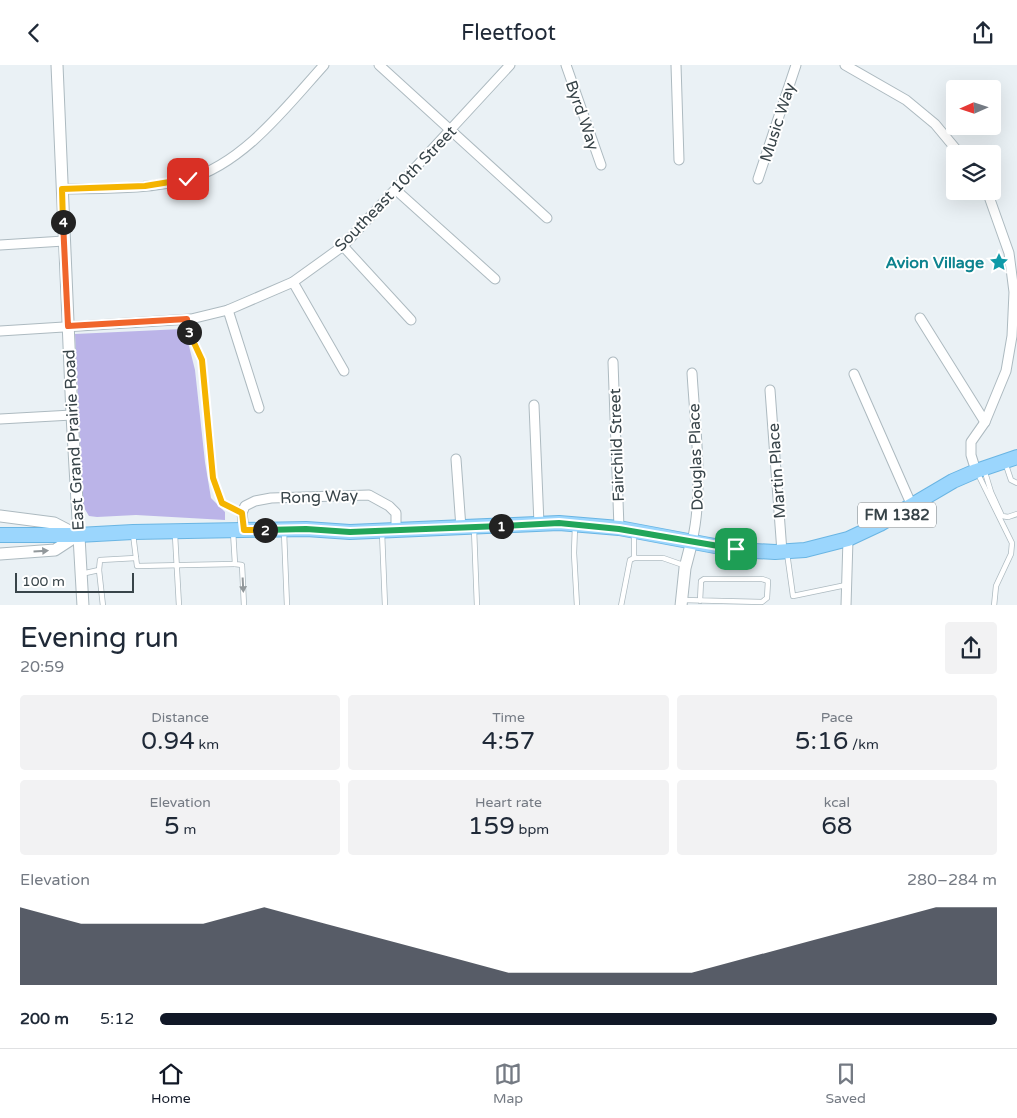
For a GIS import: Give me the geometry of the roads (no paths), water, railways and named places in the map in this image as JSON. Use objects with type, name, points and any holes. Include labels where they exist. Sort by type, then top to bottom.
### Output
[{"type":"main road","name":"FM 1382","points":[[0,535],[78,535],[284,529],[350,532],[559,523],[634,531],[736,549],[784,552],[805,550],[848,539],[880,524],[953,481],[980,469],[1011,459]]},
{"type":"street","name":"East Grand Prairie Road","points":[[57,65],[82,605]]},
{"type":"street","points":[[62,189],[145,186],[188,179],[216,167],[242,151],[324,65]]},
{"type":"street","points":[[379,65],[548,218]]},
{"type":"street","name":"Southeast 10th Street","points":[[0,331],[187,319],[228,310],[293,282],[343,246],[510,65]]},
{"type":"street","name":"Byrd Way","points":[[566,65],[601,165]]},
{"type":"street","points":[[676,65],[679,160]]},
{"type":"street","name":"Music Way","points":[[758,179],[796,65]]},
{"type":"street","points":[[845,65],[906,100],[935,124],[952,145]]},
{"type":"street","points":[[396,190],[495,279]]},
{"type":"street","points":[[980,469],[971,455],[971,442],[985,421],[1006,371],[1012,336],[1014,292],[1009,253],[990,200]]},
{"type":"street","points":[[0,245],[64,241]]},
{"type":"street","points":[[343,246],[411,320]]},
{"type":"street","points":[[293,282],[344,371]]},
{"type":"street","points":[[228,310],[259,408]]},
{"type":"street","points":[[920,318],[985,421]]},
{"type":"street","name":"Fairchild Street","points":[[613,362],[619,529]]},
{"type":"street","name":"Douglas Place","points":[[692,373],[697,466],[697,523],[692,541]]},
{"type":"street","points":[[854,374],[912,506]]},
{"type":"street","name":"Martin Place","points":[[770,390],[784,552]]},
{"type":"street","points":[[534,405],[539,524]]},
{"type":"street","points":[[0,419],[72,415]]},
{"type":"street","points":[[456,459],[468,527]]},
{"type":"street","name":"Rong Way","points":[[238,530],[244,506],[255,501],[271,497],[370,495],[389,506],[396,513],[396,530]]},
{"type":"street","points":[[0,516],[54,523],[78,535]]},
{"type":"street","name":"FM 1382","points":[[0,554],[55,550],[78,535]]},
{"type":"street","points":[[846,605],[848,539]]},
{"type":"street","points":[[682,603],[686,566],[692,541]]},
{"type":"lane","points":[[1011,459],[1011,481],[1017,483]]},
{"type":"lane","points":[[980,469],[1002,516],[1008,517],[1017,514]]},
{"type":"lane","points":[[980,469],[1012,543],[1011,554],[996,585],[994,605]]},
{"type":"lane","points":[[575,524],[574,553],[577,605]]},
{"type":"lane","points":[[468,527],[477,605]]},
{"type":"lane","points":[[284,529],[287,605]]},
{"type":"lane","points":[[235,564],[238,530]]},
{"type":"lane","points":[[381,530],[385,605]]},
{"type":"lane","points":[[175,531],[179,605]]},
{"type":"lane","points":[[634,531],[634,558]]},
{"type":"lane","points":[[132,532],[137,566],[242,565],[244,605]]},
{"type":"lane","points":[[784,552],[793,596],[847,585]]},
{"type":"lane","points":[[104,605],[99,571],[100,560],[136,558]]},
{"type":"lane","points":[[622,605],[630,560],[634,558],[663,558],[686,566]]},
{"type":"lane","points":[[81,574],[99,571]]},
{"type":"lane","points":[[682,603],[700,601],[753,604],[762,602],[767,598],[768,581],[762,579],[704,579],[701,581],[700,601]]},
{"type":"place","name":"Avion Village","points":[[999,262]]}]
